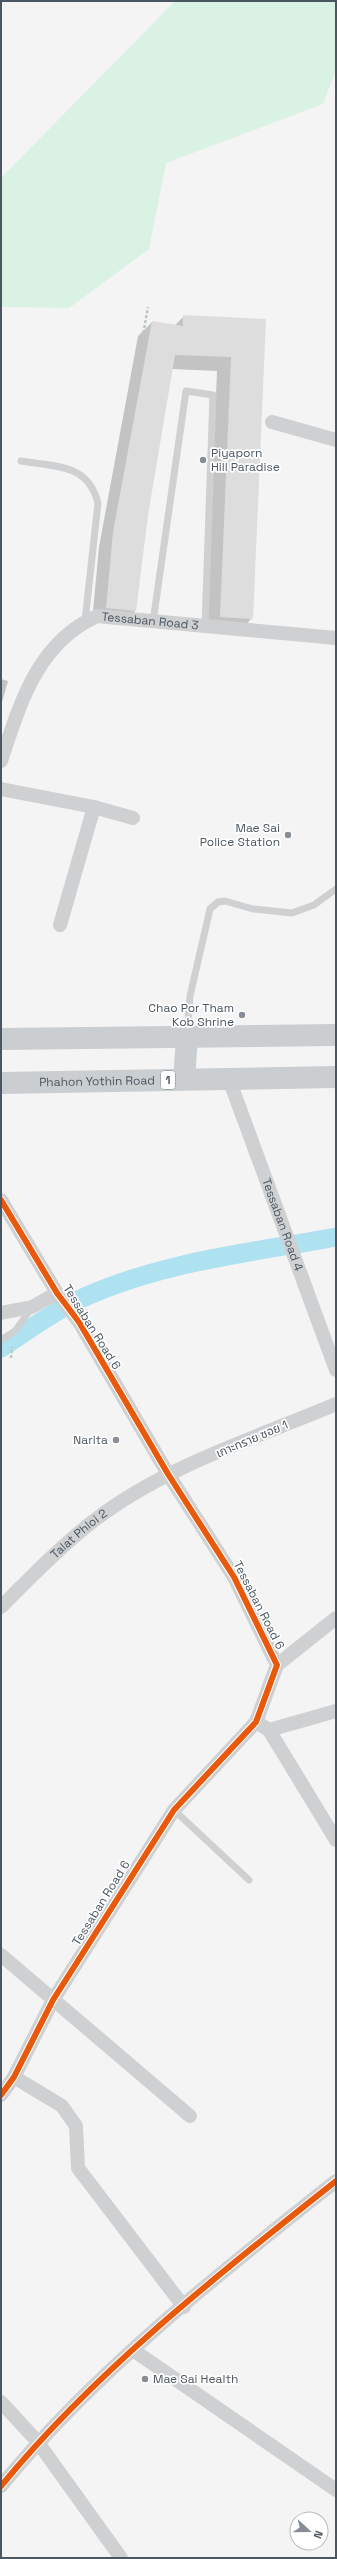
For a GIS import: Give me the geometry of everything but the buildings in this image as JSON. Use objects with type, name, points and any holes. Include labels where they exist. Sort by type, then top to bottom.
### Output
[{"type":"main road","points":[[1,1039],[187,1038],[336,1035]]},
{"type":"main road","points":[[184,1079],[187,1038]]},
{"type":"main road","name":"Phahon Yothin Road","points":[[1,1083],[336,1077]]},
{"type":"street","points":[[272,422],[336,440]]},
{"type":"street","name":"Tessaban Road 3","points":[[1,761],[5,737],[34,674],[46,655],[66,635],[85,621],[97,616],[153,622],[300,633],[336,638]]},
{"type":"street","points":[[1,789],[94,807],[133,818]]},
{"type":"street","points":[[60,925],[94,807]]},
{"type":"street","name":"Tessaban Road 4","points":[[229,1079],[287,1233],[336,1370]]},
{"type":"street","name":"Tessaban Road 6","points":[[1,1200],[58,1293],[79,1322],[168,1474],[234,1577],[278,1665],[256,1722],[174,1810],[53,2000],[14,2077],[1,2095]]},
{"type":"street","points":[[1,1313],[32,1307],[58,1293]]},
{"type":"street","name":"เกาะทราย ซอย 1","points":[[168,1474],[336,1404]]},
{"type":"street","name":"Talat Phloi 2","points":[[1,1607],[50,1558],[97,1518],[168,1474]]},
{"type":"street","points":[[278,1665],[336,1618]]},
{"type":"street","points":[[269,1730],[336,1710]]},
{"type":"street","points":[[256,1722],[269,1730],[336,1840]]},
{"type":"street","points":[[1,1955],[190,2116]]},
{"type":"street","points":[[14,2077],[62,2106],[76,2126],[78,2168],[184,2307]]},
{"type":"street","points":[[1,2486],[37,2441],[133,2350],[240,2257],[336,2181]]},
{"type":"street","points":[[133,2350],[336,2490]]},
{"type":"street","points":[[1,2402],[37,2441],[121,2558]]},
{"type":"lane","points":[[153,622],[186,391],[213,395],[205,626]]},
{"type":"lane","points":[[21,461],[72,470],[83,475],[94,489],[98,503],[85,621]]},
{"type":"lane","points":[[187,1038],[190,996],[210,908],[218,902],[225,901],[253,909],[292,913],[314,905],[336,889]]},
{"type":"lane","points":[[1,1340],[15,1331],[32,1307]]},
{"type":"lane","points":[[174,1810],[249,1880]]},
{"type":"path","points":[[110,524],[148,307]]},
{"type":"green space","points":[[175,1],[336,1],[336,70],[323,104],[166,163],[149,249],[69,308],[1,307],[1,178]]},
{"type":"waterway","points":[[1,1348],[68,1305],[109,1287],[140,1276],[205,1260],[336,1237]]},
{"type":"cycle path","points":[[1,1200],[57,1293],[79,1322],[168,1474],[234,1577],[277,1665],[256,1722],[174,1810],[53,2000],[14,2077],[1,2095]]},
{"type":"cycle path","points":[[1,2486],[38,2444],[118,2363],[160,2325],[248,2251],[336,2181]]},
{"type":"place","name":"Piyaporn Hill Paradise","points":[[203,460]]},
{"type":"place","name":"Mae Sai Police Station","points":[[288,835]]},
{"type":"place","name":"Chao Por Tham Kob Shrine","points":[[242,1015]]},
{"type":"place","name":"Narita","points":[[116,1440]]},
{"type":"place","name":"Mae Sai Health","points":[[145,2379]]}]
